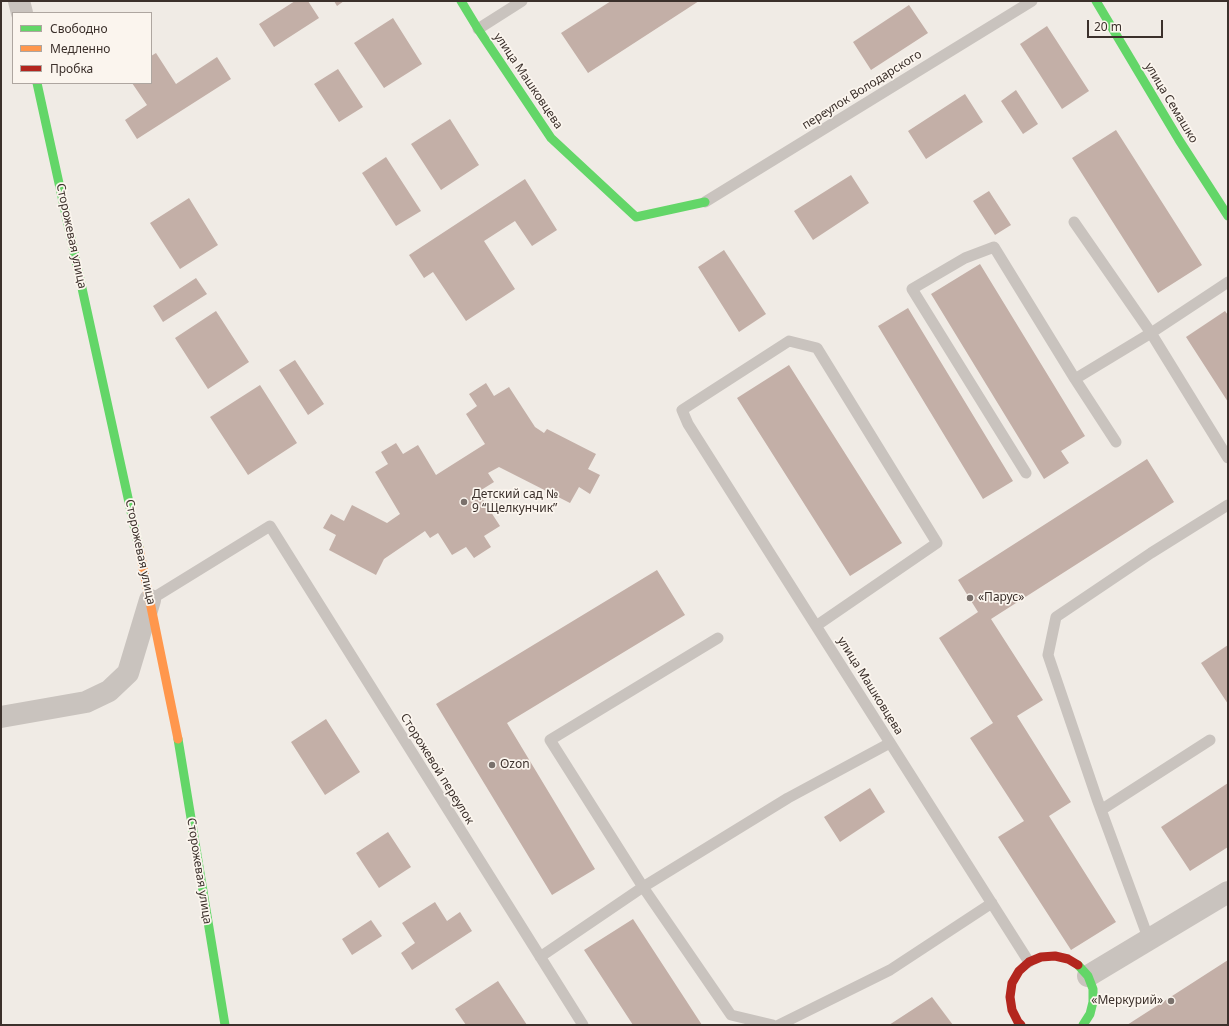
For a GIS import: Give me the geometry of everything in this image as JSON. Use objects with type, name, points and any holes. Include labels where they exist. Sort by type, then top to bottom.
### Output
[{"type":"street","points":[[19,1],[22,12]]},
{"type":"street","name":"улица Машковцева","points":[[461,1],[551,138],[636,217],[705,202]]},
{"type":"street","name":"улица Семашко","points":[[1096,1],[1179,140],[1228,216]]},
{"type":"street","name":"Сторожевая улица","points":[[37,84],[150,600],[180,750],[225,1025]]},
{"type":"street","points":[[1,717],[86,702],[109,691],[128,673],[150,600]]},
{"type":"street","points":[[1088,976],[1228,892]]},
{"type":"street","points":[[1017,1024],[1012,1010],[1010,996],[1012,983],[1019,971],[1029,962],[1041,957],[1055,956],[1068,959],[1079,966],[1088,976],[1093,988],[1093,1002],[1090,1014],[1083,1025]]},
{"type":"lane","points":[[478,29],[522,1]]},
{"type":"lane","name":"переулок Володарского","points":[[705,202],[1032,1]]},
{"type":"lane","points":[[1074,222],[1151,334],[1228,458]]},
{"type":"lane","points":[[1026,473],[912,289],[965,258],[994,247],[1075,379],[1116,442]]},
{"type":"lane","points":[[1075,379],[1151,334],[1228,282]]},
{"type":"lane","name":"улица Машковцева","points":[[816,626],[937,543],[817,348],[789,341],[682,410],[688,424],[890,743],[992,903],[1029,962]]},
{"type":"lane","points":[[1149,940],[1101,810],[1048,655],[1056,617],[1151,553],[1228,505]]},
{"type":"lane","name":"Сторожевой переулок","points":[[150,600],[270,526],[583,1025]]},
{"type":"lane","points":[[718,638],[550,740],[643,887],[731,1015],[773,1025]]},
{"type":"lane","points":[[1101,810],[1210,740]]},
{"type":"lane","points":[[540,957],[643,887],[788,798],[890,743]]},
{"type":"lane","points":[[779,1025],[890,970],[992,903]]},
{"type":"building","points":[[295,1],[308,1],[319,18],[274,47],[259,24]]},
{"type":"building","points":[[334,1],[344,1],[337,6]]},
{"type":"building","points":[[611,1],[699,1],[588,73],[561,33]]},
{"type":"building","points":[[909,5],[928,33],[871,70],[853,42]]},
{"type":"building","points":[[393,18],[422,64],[384,88],[354,43]]},
{"type":"building","points":[[1047,26],[1089,91],[1062,109],[1020,44]]},
{"type":"building","points":[[156,53],[176,84],[217,57],[231,79],[137,139],[125,120],[147,105],[133,84],[152,84],[152,55]]},
{"type":"building","points":[[338,69],[363,107],[339,122],[314,84]]},
{"type":"building","points":[[1016,90],[1038,124],[1023,134],[1001,101]]},
{"type":"building","points":[[965,94],[983,122],[926,159],[908,131]]},
{"type":"building","points":[[450,119],[479,165],[441,190],[411,144]]},
{"type":"building","points":[[1116,130],[1202,265],[1158,293],[1072,158]]},
{"type":"building","points":[[386,157],[421,211],[396,226],[362,173]]},
{"type":"building","points":[[851,175],[869,203],[813,240],[794,211]]},
{"type":"building","points":[[525,179],[557,230],[532,246],[515,221],[484,241],[515,289],[466,321],[433,272],[424,278],[409,255]]},
{"type":"building","points":[[989,191],[1011,225],[995,235],[973,201]]},
{"type":"building","points":[[189,198],[218,245],[180,269],[150,223]]},
{"type":"building","points":[[724,250],[766,314],[739,332],[698,267]]},
{"type":"building","points":[[980,264],[1085,436],[1061,451],[1069,463],[1044,479],[931,294]]},
{"type":"building","points":[[196,278],[207,294],[163,322],[153,306]]},
{"type":"building","points":[[908,308],[1013,481],[983,499],[878,326]]},
{"type":"building","points":[[216,311],[249,362],[208,389],[175,338]]},
{"type":"building","points":[[1225,311],[1228,315],[1228,402],[1186,337]]},
{"type":"building","points":[[295,360],[324,404],[308,415],[279,370]]},
{"type":"building","points":[[789,365],[902,543],[850,576],[737,398]]},
{"type":"building","points":[[486,383],[494,396],[509,387],[535,427],[544,433],[547,429],[596,454],[588,469],[600,475],[590,494],[579,487],[570,503],[499,467],[488,473],[494,482],[478,492],[500,526],[484,536],[491,547],[474,558],[466,547],[452,555],[438,533],[430,538],[425,531],[384,559],[376,575],[329,550],[336,535],[323,528],[331,514],[344,521],[352,505],[387,523],[400,514],[375,472],[388,464],[381,452],[396,443],[403,454],[418,445],[436,475],[485,444],[466,414],[477,406],[469,394]]},
{"type":"building","points":[[260,385],[297,443],[248,475],[210,417]]},
{"type":"building","points":[[1147,459],[1174,502],[991,619],[1043,700],[1017,716],[1071,802],[1049,816],[1116,922],[1071,950],[998,837],[1024,821],[970,738],[993,723],[939,638],[978,612],[958,580]]},
{"type":"building","points":[[657,570],[685,615],[507,723],[595,869],[552,895],[436,704]]},
{"type":"building","points":[[1228,645],[1228,704],[1201,663]]},
{"type":"building","points":[[326,719],[360,772],[325,795],[291,742]]},
{"type":"building","points":[[1228,783],[1228,847],[1190,871],[1161,827]]},
{"type":"building","points":[[870,788],[885,812],[840,842],[824,817]]},
{"type":"building","points":[[388,832],[411,867],[379,888],[356,853]]},
{"type":"building","points":[[435,902],[447,921],[460,912],[472,931],[412,970],[401,953],[415,943],[402,923]]},
{"type":"building","points":[[633,919],[702,1025],[633,1025],[584,950]]},
{"type":"building","points":[[371,920],[382,936],[352,955],[342,939]]},
{"type":"building","points":[[1228,960],[1228,1025],[1127,1025]]},
{"type":"building","points":[[498,981],[527,1025],[466,1025],[455,1009]]},
{"type":"building","points":[[932,997],[953,1025],[889,1025]]},
{"type":"traffic: fast","points":[[461,1],[551,138],[636,217],[705,202]]},
{"type":"traffic: fast","points":[[1096,1],[1179,140],[1228,216]]},
{"type":"traffic: fast","points":[[37,84],[139,548]]},
{"type":"traffic: fast","points":[[178,739],[225,1025]]},
{"type":"traffic: fast","points":[[1078,965],[1088,976],[1093,989],[1093,1002],[1090,1014],[1083,1025]]},
{"type":"traffic: slow","points":[[139,548],[178,739]]},
{"type":"traffic: jam","points":[[1021,1025],[1012,1010],[1010,997],[1012,983],[1019,971],[1029,962],[1041,957],[1055,956],[1068,959],[1078,965]]},
{"type":"place","name":"Детский сад № 9 “Щелкунчик”","points":[[464,502]]},
{"type":"place","name":"«Парус»","points":[[970,598]]},
{"type":"place","name":"Ozon","points":[[492,765]]},
{"type":"place","name":"«Меркурий»","points":[[1171,1001]]}]
